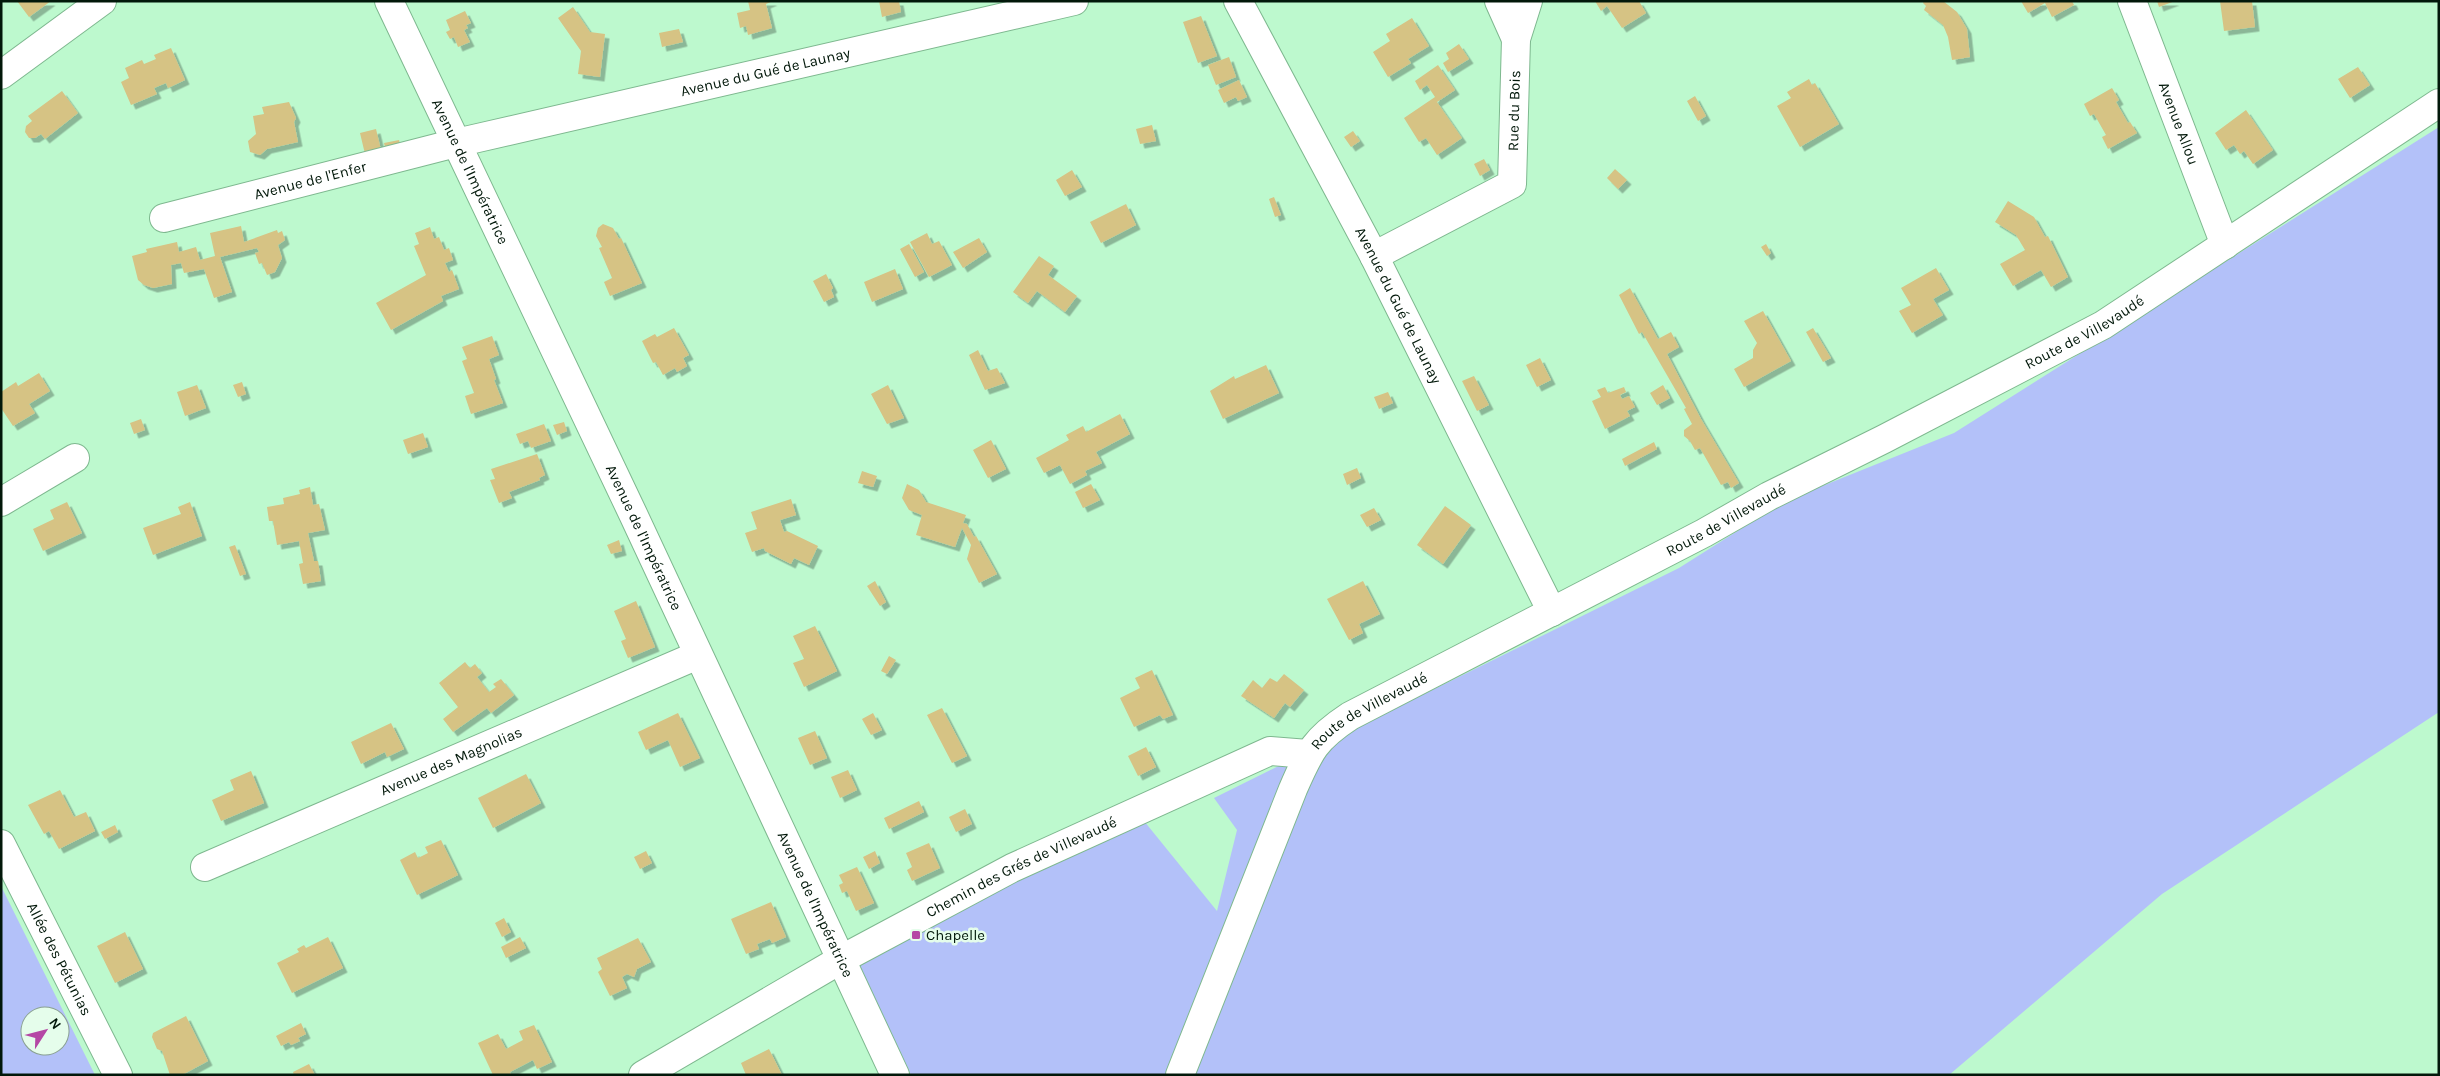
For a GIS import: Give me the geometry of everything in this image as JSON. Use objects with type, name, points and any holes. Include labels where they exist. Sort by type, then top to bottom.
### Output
[{"type":"street","points":[[1,75],[102,1]]},
{"type":"street","name":"Avenue de l'Impératrice","points":[[389,1],[633,514],[895,1075]]},
{"type":"street","name":"Avenue du Gué de Launay","points":[[456,143],[1074,1]]},
{"type":"street","name":"Avenue du Gué de Launay","points":[[1238,1],[1374,256],[1552,612]]},
{"type":"street","name":"Rue du Bois","points":[[1499,1],[1516,39]]},
{"type":"street","name":"Rue du Bois","points":[[1374,256],[1512,184],[1516,39],[1528,1]]},
{"type":"street","name":"Avenue Allou","points":[[2132,1],[2225,245]]},
{"type":"street","name":"Route de Villevaudé","points":[[1180,1075],[1308,754],[1326,732],[1350,716],[1704,533],[1768,496],[1884,439],[2103,325],[2439,103]]},
{"type":"street","name":"Avenue de l'Enfer","points":[[164,218],[456,143]]},
{"type":"street","points":[[1,502],[75,458]]},
{"type":"street","name":"Avenue des Magnolias","points":[[205,867],[698,655]]},
{"type":"street","name":"Chemin des Grés de Villevaudé","points":[[643,1075],[840,960],[1012,868],[1270,751],[1308,754]]},
{"type":"street","name":"Allée des Pétunias","points":[[1,844],[118,1075]]},
{"type":"shaded area","points":[[2439,127],[2439,712],[2162,894],[1949,1075],[911,1075],[856,958],[1140,816],[1217,911],[1237,830],[1214,798],[1679,568],[1785,501],[1954,433]]},
{"type":"shaded area","points":[[1,886],[61,1006],[20,1006],[20,1056],[70,1056],[70,1025],[95,1075],[1,1075]]},
{"type":"building","points":[[17,1],[51,1],[29,17]]},
{"type":"building","points":[[748,1],[773,1],[766,4],[772,28],[748,35],[746,26],[740,28],[737,13],[750,10]]},
{"type":"building","points":[[879,1],[899,1],[901,12],[882,17]]},
{"type":"building","points":[[1595,1],[1639,1],[1646,13],[1622,28],[1607,6],[1601,11]]},
{"type":"building","points":[[1924,1],[1943,1],[1957,12],[1967,29],[1970,57],[1952,60],[1948,37],[1943,25],[1924,10],[1926,6],[1923,3]]},
{"type":"building","points":[[2021,1],[2072,1],[2074,5],[2052,17],[2045,3],[2028,13]]},
{"type":"building","points":[[2157,1],[2175,1],[2159,7]]},
{"type":"building","points":[[2220,1],[2252,1],[2255,27],[2224,31]]},
{"type":"building","points":[[573,7],[590,32],[605,34],[600,77],[578,74],[581,51],[558,18]]},
{"type":"building","points":[[465,11],[471,23],[466,25],[468,28],[464,30],[470,42],[458,47],[454,37],[450,39],[446,32],[450,30],[446,20]]},
{"type":"building","points":[[1201,16],[1217,56],[1198,63],[1183,22]]},
{"type":"building","points":[[1412,18],[1429,46],[1408,59],[1411,63],[1388,77],[1373,52],[1390,41],[1386,34]]},
{"type":"building","points":[[679,29],[683,42],[662,47],[659,33]]},
{"type":"building","points":[[1459,44],[1469,59],[1448,72],[1443,63],[1449,59],[1446,53]]},
{"type":"building","points":[[171,48],[185,80],[168,88],[166,83],[154,88],[157,94],[131,105],[121,82],[129,78],[125,68],[142,60],[144,64],[156,59],[154,55]]},
{"type":"building","points":[[1229,57],[1236,77],[1216,85],[1208,65]]},
{"type":"building","points":[[1438,65],[1455,90],[1437,102],[1462,138],[1437,155],[1426,138],[1419,142],[1404,118],[1435,97],[1427,85],[1420,90],[1415,81]]},
{"type":"building","points":[[2358,67],[2370,85],[2350,98],[2338,79]]},
{"type":"building","points":[[1809,79],[1812,85],[1815,83],[1839,124],[1800,147],[1777,106],[1791,98],[1787,92]]},
{"type":"building","points":[[1239,80],[1247,97],[1238,101],[1236,97],[1224,103],[1218,90]]},
{"type":"building","points":[[2112,88],[2119,100],[2116,102],[2128,123],[2130,122],[2137,133],[2108,149],[2102,137],[2106,135],[2094,114],[2090,116],[2084,104]]},
{"type":"building","points":[[62,91],[78,113],[45,139],[41,134],[35,138],[29,138],[25,132],[26,126],[32,121],[28,116]]},
{"type":"building","points":[[1695,96],[1706,116],[1698,121],[1687,101]]},
{"type":"building","points":[[289,102],[296,118],[294,122],[298,142],[267,149],[260,155],[250,152],[248,141],[256,134],[253,116],[264,114],[262,107]]},
{"type":"building","points":[[2246,110],[2273,150],[2253,164],[2244,151],[2240,154],[2234,145],[2226,150],[2215,133]]},
{"type":"building","points":[[1152,125],[1156,141],[1140,144],[1136,129]]},
{"type":"building","points":[[376,129],[381,150],[365,154],[360,133]]},
{"type":"building","points":[[1353,131],[1360,141],[1351,147],[1344,137]]},
{"type":"building","points":[[399,140],[402,151],[387,155],[384,143]]},
{"type":"building","points":[[1484,159],[1490,170],[1480,176],[1474,164]]},
{"type":"building","points":[[1615,169],[1627,180],[1618,189],[1607,178]]},
{"type":"building","points":[[1072,170],[1082,187],[1065,196],[1056,180]]},
{"type":"building","points":[[1274,197],[1281,215],[1275,217],[1269,199]]},
{"type":"building","points":[[2008,201],[2034,217],[2045,237],[2048,236],[2068,277],[2051,287],[2041,270],[2013,286],[2000,264],[2025,250],[2016,235],[1995,222]]},
{"type":"building","points":[[1126,204],[1136,225],[1101,243],[1090,222]]},
{"type":"building","points":[[603,224],[613,228],[619,239],[621,238],[642,283],[610,296],[604,282],[612,278],[599,248],[602,247],[596,236],[598,228]]},
{"type":"building","points":[[241,226],[244,242],[277,230],[278,233],[282,231],[285,240],[278,245],[282,258],[275,272],[267,275],[262,263],[259,264],[255,253],[259,252],[257,248],[220,257],[232,292],[214,298],[204,269],[184,273],[181,263],[171,265],[172,284],[153,288],[144,285],[138,280],[132,256],[147,252],[146,249],[177,242],[179,252],[196,247],[200,260],[215,256],[210,233]]},
{"type":"building","points":[[430,227],[434,239],[439,237],[444,250],[449,248],[453,260],[445,263],[449,272],[452,270],[459,289],[441,296],[443,301],[391,330],[376,303],[426,275],[414,246],[419,244],[415,233]]},
{"type":"building","points":[[927,233],[932,244],[939,241],[952,265],[929,277],[910,242]]},
{"type":"building","points":[[979,238],[987,252],[963,268],[953,252]]},
{"type":"building","points":[[909,244],[924,272],[915,277],[900,249]]},
{"type":"building","points":[[1766,244],[1771,253],[1767,256],[1761,247]]},
{"type":"building","points":[[1039,256],[1054,266],[1048,275],[1077,296],[1065,312],[1037,291],[1028,303],[1013,292]]},
{"type":"building","points":[[1936,268],[1949,290],[1933,299],[1943,315],[1912,333],[1899,311],[1911,305],[1901,288]]},
{"type":"building","points":[[895,269],[903,289],[872,302],[864,282]]},
{"type":"building","points":[[826,274],[833,288],[831,290],[834,297],[824,302],[813,281]]},
{"type":"building","points":[[1630,288],[1658,339],[1671,332],[1679,347],[1667,354],[1701,419],[1739,483],[1731,488],[1728,482],[1721,485],[1700,448],[1695,450],[1690,441],[1684,436],[1684,430],[1692,424],[1684,409],[1686,408],[1642,332],[1639,334],[1619,295]]},
{"type":"building","points":[[1763,311],[1791,361],[1744,387],[1734,369],[1753,358],[1753,350],[1757,343],[1744,321]]},
{"type":"building","points":[[674,328],[689,355],[683,358],[687,366],[677,372],[675,368],[663,375],[656,362],[653,363],[642,341],[655,334],[657,337]]},
{"type":"building","points":[[1813,328],[1831,358],[1823,362],[1806,332]]},
{"type":"building","points":[[492,336],[499,355],[489,359],[496,379],[494,380],[503,403],[471,414],[465,396],[474,393],[462,361],[467,359],[462,347]]},
{"type":"building","points":[[978,350],[988,371],[997,368],[1005,383],[985,390],[969,355]]},
{"type":"building","points":[[1540,358],[1551,380],[1537,387],[1526,365]]},
{"type":"building","points":[[1266,365],[1279,393],[1223,419],[1210,391],[1234,376],[1235,379]]},
{"type":"building","points":[[39,373],[50,391],[29,404],[35,413],[13,426],[1,408],[1,392],[16,382],[18,386]]},
{"type":"building","points":[[1474,376],[1489,405],[1477,411],[1462,381]]},
{"type":"building","points":[[242,382],[246,394],[238,397],[233,385]]},
{"type":"building","points":[[197,385],[206,408],[185,416],[177,392]]},
{"type":"building","points":[[888,385],[904,418],[887,424],[871,394]]},
{"type":"building","points":[[1663,385],[1670,398],[1657,405],[1650,393]]},
{"type":"building","points":[[1605,387],[1608,393],[1624,387],[1626,392],[1620,395],[1622,399],[1629,396],[1635,407],[1627,411],[1630,416],[1605,429],[1592,401],[1601,397],[1597,390]]},
{"type":"building","points":[[1388,392],[1393,403],[1379,409],[1374,397]]},
{"type":"building","points":[[1120,414],[1130,434],[1096,452],[1102,463],[1085,471],[1087,475],[1070,484],[1060,465],[1044,473],[1036,458],[1069,440],[1066,435],[1083,426],[1086,432]]},
{"type":"building","points":[[141,419],[145,430],[134,434],[130,423]]},
{"type":"building","points":[[564,422],[567,431],[557,435],[553,425]]},
{"type":"building","points":[[544,424],[551,441],[531,448],[528,441],[520,444],[516,434]]},
{"type":"building","points":[[423,433],[428,447],[408,454],[403,440]]},
{"type":"building","points":[[991,440],[1006,469],[988,478],[973,450]]},
{"type":"building","points":[[1654,442],[1657,449],[1625,466],[1622,459]]},
{"type":"building","points":[[537,454],[545,475],[539,478],[540,480],[509,492],[512,498],[499,503],[490,480],[495,479],[491,469]]},
{"type":"building","points":[[1357,468],[1361,478],[1347,485],[1343,474]]},
{"type":"building","points":[[862,471],[877,476],[873,487],[858,483]]},
{"type":"building","points":[[907,484],[919,490],[926,502],[966,515],[963,523],[967,524],[974,537],[976,536],[997,574],[979,583],[967,559],[971,545],[962,528],[955,547],[916,535],[922,515],[909,510],[902,498]]},
{"type":"building","points":[[1091,484],[1100,500],[1083,508],[1075,492]]},
{"type":"building","points":[[310,487],[313,505],[319,504],[325,530],[308,533],[314,561],[318,561],[321,581],[303,584],[299,564],[303,563],[299,541],[277,545],[273,521],[269,521],[267,507],[284,504],[283,498],[300,494],[299,490]]},
{"type":"building","points":[[791,499],[796,515],[780,520],[784,532],[787,531],[818,546],[809,565],[794,558],[791,564],[765,551],[764,548],[752,552],[745,533],[757,529],[751,512]]},
{"type":"building","points":[[67,502],[82,533],[43,551],[33,529],[54,519],[50,510]]},
{"type":"building","points":[[190,502],[202,536],[153,555],[143,528],[181,514],[178,507]]},
{"type":"building","points":[[1445,506],[1471,525],[1443,564],[1417,545]]},
{"type":"building","points":[[1374,508],[1381,520],[1367,527],[1360,515]]},
{"type":"building","points":[[619,540],[622,551],[611,554],[607,545]]},
{"type":"building","points":[[235,545],[246,574],[240,576],[229,547]]},
{"type":"building","points":[[875,581],[886,602],[880,606],[867,586]]},
{"type":"building","points":[[1363,581],[1380,614],[1359,624],[1363,633],[1349,640],[1327,599]]},
{"type":"building","points":[[636,601],[655,647],[628,658],[621,641],[626,639],[614,611]]},
{"type":"building","points":[[815,626],[837,671],[804,687],[793,663],[804,659],[793,636]]},
{"type":"building","points":[[889,656],[896,660],[887,674],[881,671]]},
{"type":"building","points":[[465,662],[470,668],[475,664],[482,673],[477,677],[489,692],[496,687],[493,684],[501,679],[514,695],[491,713],[487,708],[453,732],[443,719],[458,707],[439,683]]},
{"type":"building","points":[[1152,670],[1173,715],[1163,719],[1160,715],[1134,727],[1120,698],[1140,688],[1135,678]]},
{"type":"building","points":[[1284,674],[1304,690],[1290,707],[1285,703],[1274,718],[1241,696],[1253,680],[1262,688],[1270,678],[1277,682]]},
{"type":"building","points":[[942,708],[967,756],[952,763],[927,715]]},
{"type":"building","points":[[678,713],[700,758],[680,767],[668,740],[646,750],[638,732]]},
{"type":"building","points":[[873,713],[882,730],[871,735],[862,719]]},
{"type":"building","points":[[391,723],[404,749],[387,757],[385,752],[361,764],[351,742]]},
{"type":"building","points":[[815,731],[827,758],[810,765],[798,738]]},
{"type":"building","points":[[1146,747],[1156,767],[1138,776],[1128,756]]},
{"type":"building","points":[[848,770],[857,790],[840,798],[831,777]]},
{"type":"building","points":[[251,771],[264,803],[221,821],[212,800],[234,790],[230,780]]},
{"type":"building","points":[[526,774],[541,803],[493,828],[478,798]]},
{"type":"building","points":[[60,790],[74,817],[86,812],[95,831],[59,849],[49,831],[44,834],[28,805]]},
{"type":"building","points":[[919,801],[924,812],[889,829],[884,818]]},
{"type":"building","points":[[965,809],[972,824],[956,832],[949,817]]},
{"type":"building","points":[[115,825],[118,832],[105,839],[101,832]]},
{"type":"building","points":[[441,840],[458,875],[417,895],[400,860],[415,852],[418,858],[428,853],[425,847]]},
{"type":"building","points":[[929,843],[940,868],[912,881],[907,870],[912,867],[906,853]]},
{"type":"building","points":[[646,851],[652,863],[640,869],[634,857]]},
{"type":"building","points":[[875,851],[880,863],[869,869],[863,857]]},
{"type":"building","points":[[857,867],[874,903],[856,911],[847,891],[842,893],[839,885],[843,883],[839,875]]},
{"type":"building","points":[[771,902],[786,937],[772,943],[770,939],[757,944],[759,949],[746,954],[731,919]]},
{"type":"building","points":[[504,918],[511,932],[502,937],[495,923]]},
{"type":"building","points":[[125,932],[143,969],[115,983],[97,946]]},
{"type":"building","points":[[328,937],[343,968],[292,993],[277,963],[299,952],[297,949],[304,945],[306,948]]},
{"type":"building","points":[[520,937],[526,948],[506,958],[501,947]]},
{"type":"building","points":[[638,938],[651,962],[637,969],[634,977],[627,974],[622,977],[627,988],[610,996],[598,972],[602,969],[597,958]]},
{"type":"building","points":[[186,1016],[208,1061],[182,1075],[170,1075],[162,1051],[157,1049],[152,1037],[153,1033]]},
{"type":"building","points":[[301,1023],[306,1034],[298,1038],[300,1041],[291,1045],[289,1042],[281,1046],[276,1036]]},
{"type":"building","points":[[534,1025],[552,1062],[537,1069],[533,1060],[510,1072],[511,1075],[493,1075],[478,1043],[498,1034],[506,1049],[523,1040],[519,1031]]},
{"type":"building","points":[[769,1049],[782,1075],[746,1075],[741,1063]]},
{"type":"building","points":[[309,1064],[315,1075],[294,1075],[293,1072]]},
{"type":"place","name":"Chapelle","points":[[916,935]]}]
